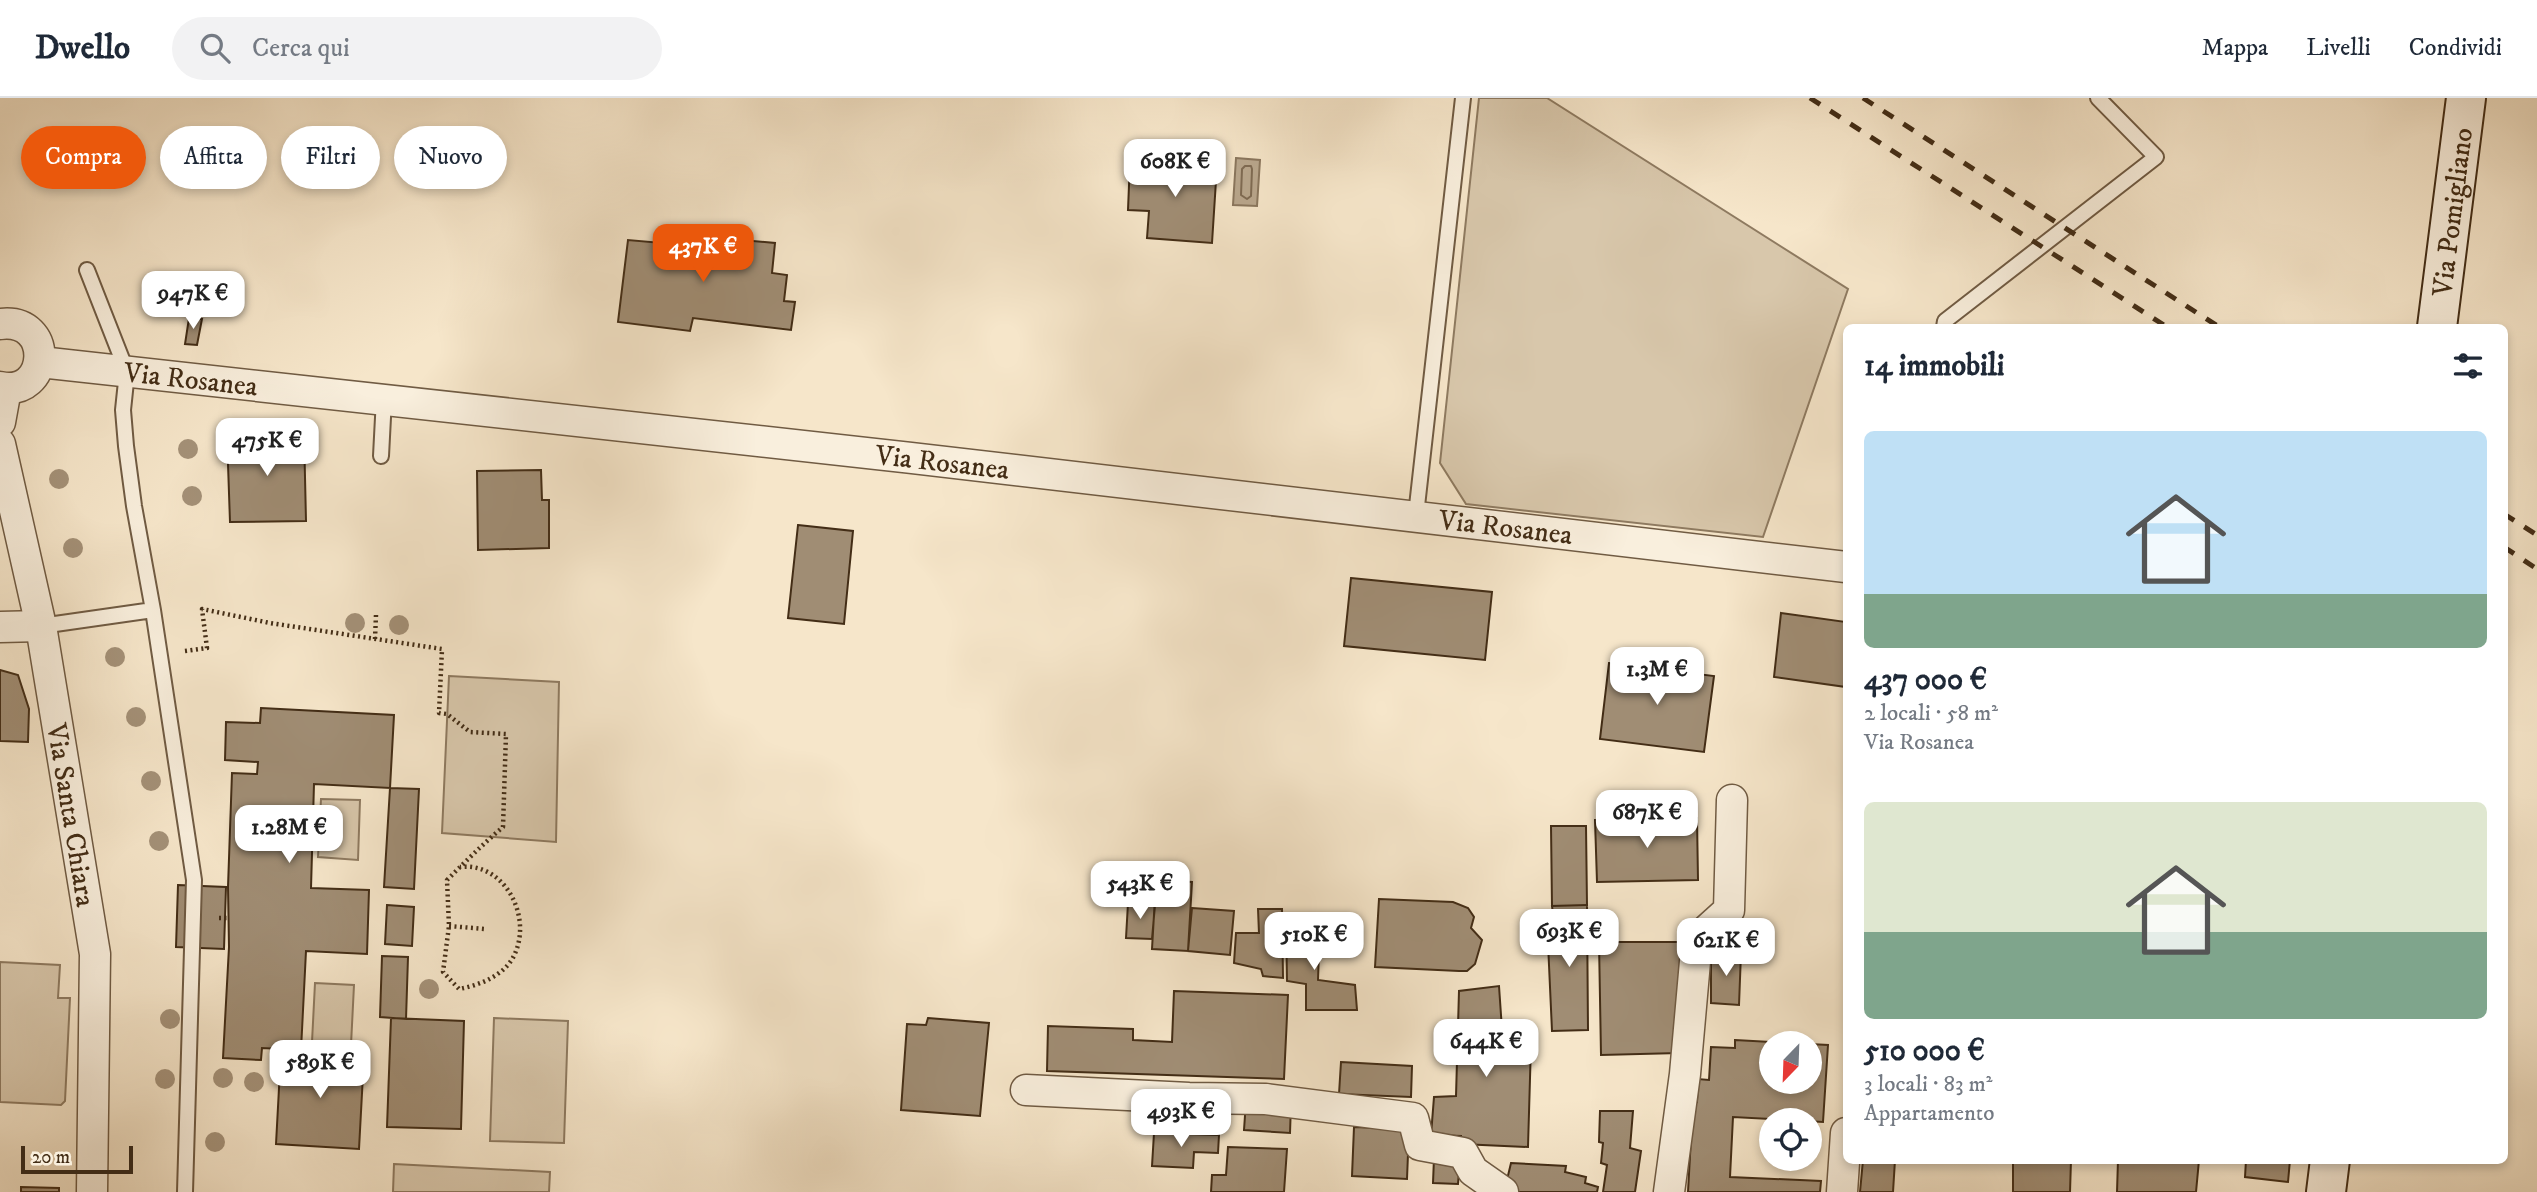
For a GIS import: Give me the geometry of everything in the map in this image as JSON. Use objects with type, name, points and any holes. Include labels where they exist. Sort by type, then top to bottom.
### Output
[{"type":"main road","name":"Via Pomigliano","points":[[2437,324],[2466,98]]},
{"type":"main road","points":[[2326,1192],[2330,1164]]},
{"type":"street","points":[[0,324],[10,323],[30,332],[40,351],[40,362],[32,379],[15,388],[3,388],[0,422]]},
{"type":"street","name":"Via Rosanea","points":[[40,362],[1416,514],[1843,567]]},
{"type":"street","name":"Via Santa Chiara","points":[[0,444],[41,625],[95,954],[92,1192]]},
{"type":"street","points":[[0,627],[41,625]]},
{"type":"street","points":[[1669,1192],[1685,1074],[1696,939],[1729,911],[1732,800]]},
{"type":"street","points":[[1026,1090],[1266,1099],[1413,1118],[1420,1145],[1463,1153],[1468,1181],[1503,1192]]},
{"type":"street","points":[[1842,1192],[1844,1164]]},
{"type":"lane","points":[[1416,514],[1463,98]]},
{"type":"lane","points":[[1944,324],[2156,157],[2098,98]]},
{"type":"lane","points":[[87,270],[127,372],[123,410],[126,446],[194,880],[185,1192]]},
{"type":"lane","points":[[381,456],[384,398]]},
{"type":"lane","points":[[41,625],[153,610]]},
{"type":"path","points":[[177,652],[207,648],[202,609],[270,623],[442,649],[439,713],[447,713],[470,732],[506,734],[503,827],[460,867],[447,880],[449,926],[443,972],[459,989],[494,977],[516,953],[520,935],[520,919],[508,888],[482,869],[460,867]]},
{"type":"path","points":[[375,639],[376,615]]},
{"type":"path","points":[[449,926],[485,929]]},
{"type":"shaded area","points":[[1479,98],[1547,98],[1848,289],[1763,537],[1466,504],[1440,463]]},
{"type":"shaded area","points":[[449,676],[559,682],[556,842],[442,833]]},
{"type":"shaded area","points":[[321,799],[360,800],[358,860],[318,857]]},
{"type":"shaded area","points":[[0,962],[60,965],[58,998],[70,998],[65,1101],[61,1105],[0,1102]]},
{"type":"shaded area","points":[[315,983],[354,985],[351,1045],[312,1042]]},
{"type":"shaded area","points":[[494,1018],[568,1021],[564,1143],[490,1141]]},
{"type":"shaded area","points":[[394,1164],[550,1172],[549,1192],[393,1192]]},
{"type":"water","points":[[1236,158],[1260,160],[1257,206],[1233,205]]},
{"type":"building","points":[[1130,161],[1217,165],[1212,243],[1147,238],[1149,211],[1128,210]]},
{"type":"building","points":[[674,234],[775,243],[772,273],[787,275],[784,301],[795,302],[791,330],[693,318],[690,331],[618,322],[628,240],[673,244]]},
{"type":"building","points":[[189,318],[202,319],[197,345],[185,344]]},
{"type":"building","points":[[304,433],[306,521],[230,522],[227,435]]},
{"type":"building","points":[[541,470],[542,500],[549,500],[549,548],[478,550],[477,471]]},
{"type":"building","points":[[798,525],[853,531],[844,624],[788,618]]},
{"type":"building","points":[[1351,578],[1492,592],[1485,660],[1344,646]]},
{"type":"building","points":[[1781,613],[1843,622],[1843,687],[1774,677]]},
{"type":"building","points":[[1609,663],[1714,676],[1704,752],[1600,739]]},
{"type":"building","points":[[0,670],[18,675],[29,709],[28,742],[0,741]]},
{"type":"building","points":[[261,708],[394,715],[390,788],[314,784],[311,888],[369,890],[367,954],[306,951],[301,1050],[262,1048],[261,1060],[223,1058],[229,947],[232,773],[257,774],[258,762],[225,760],[226,722],[260,723]]},
{"type":"building","points":[[390,788],[419,789],[414,889],[384,887]]},
{"type":"building","points":[[1697,818],[1698,880],[1597,882],[1595,820]]},
{"type":"building","points":[[1551,826],[1586,826],[1587,905],[1552,906]]},
{"type":"building","points":[[1156,880],[1192,882],[1188,951],[1152,949]]},
{"type":"building","points":[[178,885],[226,887],[224,949],[176,947]]},
{"type":"building","points":[[1379,899],[1453,902],[1468,908],[1474,917],[1471,928],[1482,940],[1475,964],[1467,971],[1375,967]]},
{"type":"building","points":[[1128,903],[1155,905],[1152,939],[1126,938]]},
{"type":"building","points":[[387,905],[414,907],[412,946],[385,944]]},
{"type":"building","points":[[1587,905],[1588,1030],[1552,1031],[1548,943],[1556,940],[1552,906]]},
{"type":"building","points":[[1192,908],[1234,911],[1230,955],[1188,951]]},
{"type":"building","points":[[1258,909],[1282,909],[1283,978],[1263,976],[1261,969],[1234,963],[1236,933],[1259,933]]},
{"type":"building","points":[[1286,916],[1307,917],[1307,951],[1319,952],[1318,980],[1355,985],[1357,1010],[1306,1010],[1306,984],[1287,981]]},
{"type":"building","points":[[1599,942],[1682,942],[1679,1053],[1601,1055]]},
{"type":"building","points":[[1711,951],[1741,953],[1739,1005],[1711,1003]]},
{"type":"building","points":[[382,956],[408,957],[406,1019],[380,1017]]},
{"type":"building","points":[[1499,986],[1503,1044],[1531,1044],[1528,1147],[1461,1144],[1461,1136],[1431,1135],[1434,1097],[1456,1096],[1459,991]]},
{"type":"building","points":[[1174,991],[1288,995],[1284,1079],[1047,1071],[1048,1026],[1133,1029],[1133,1040],[1172,1042]]},
{"type":"building","points":[[391,1018],[464,1021],[461,1129],[387,1127]]},
{"type":"building","points":[[928,1018],[989,1023],[980,1116],[901,1110],[907,1024],[926,1025]]},
{"type":"building","points":[[1735,1040],[1759,1041],[1759,1094],[1822,1094],[1822,1045],[1828,1045],[1823,1122],[1822,1108],[1759,1108],[1759,1118],[1733,1117],[1730,1177],[1821,1181],[1820,1192],[1688,1192],[1693,1101],[1697,1102],[1698,1079],[1709,1080],[1711,1047],[1735,1048]]},
{"type":"building","points":[[281,1051],[364,1056],[359,1149],[276,1144]]},
{"type":"building","points":[[1341,1062],[1412,1066],[1411,1097],[1339,1094]]},
{"type":"building","points":[[1246,1101],[1291,1104],[1290,1133],[1244,1130]]},
{"type":"building","points":[[1600,1111],[1633,1111],[1630,1148],[1641,1151],[1635,1192],[1603,1192],[1607,1165],[1601,1163],[1603,1143],[1599,1142]]},
{"type":"building","points":[[1354,1127],[1409,1129],[1407,1179],[1352,1176]]},
{"type":"building","points":[[1154,1133],[1219,1135],[1218,1153],[1194,1152],[1193,1168],[1152,1166]]},
{"type":"building","points":[[1228,1147],[1287,1149],[1284,1192],[1211,1192],[1212,1175],[1226,1175]]},
{"type":"building","points":[[1434,1158],[1460,1160],[1458,1184],[1433,1183]]},
{"type":"building","points":[[1511,1163],[1566,1166],[1565,1172],[1586,1177],[1585,1183],[1598,1187],[1597,1192],[1513,1192],[1506,1184]]},
{"type":"building","points":[[1863,1164],[1895,1164],[1893,1192],[1860,1192]]},
{"type":"building","points":[[2013,1164],[2071,1164],[2070,1192],[2013,1192]]},
{"type":"building","points":[[2118,1164],[2199,1164],[2196,1192],[2117,1192]]},
{"type":"building","points":[[2246,1164],[2290,1164],[2288,1182],[2245,1177]]},
{"type":"building","points":[[21,1187],[59,1188],[59,1192],[21,1192]]},
{"type":"railway","points":[[1810,98],[2162,324]]},
{"type":"railway","points":[[1863,98],[2214,324]]},
{"type":"railway","points":[[2508,517],[2537,535]]},
{"type":"railway","points":[[2508,550],[2537,569]]}]
